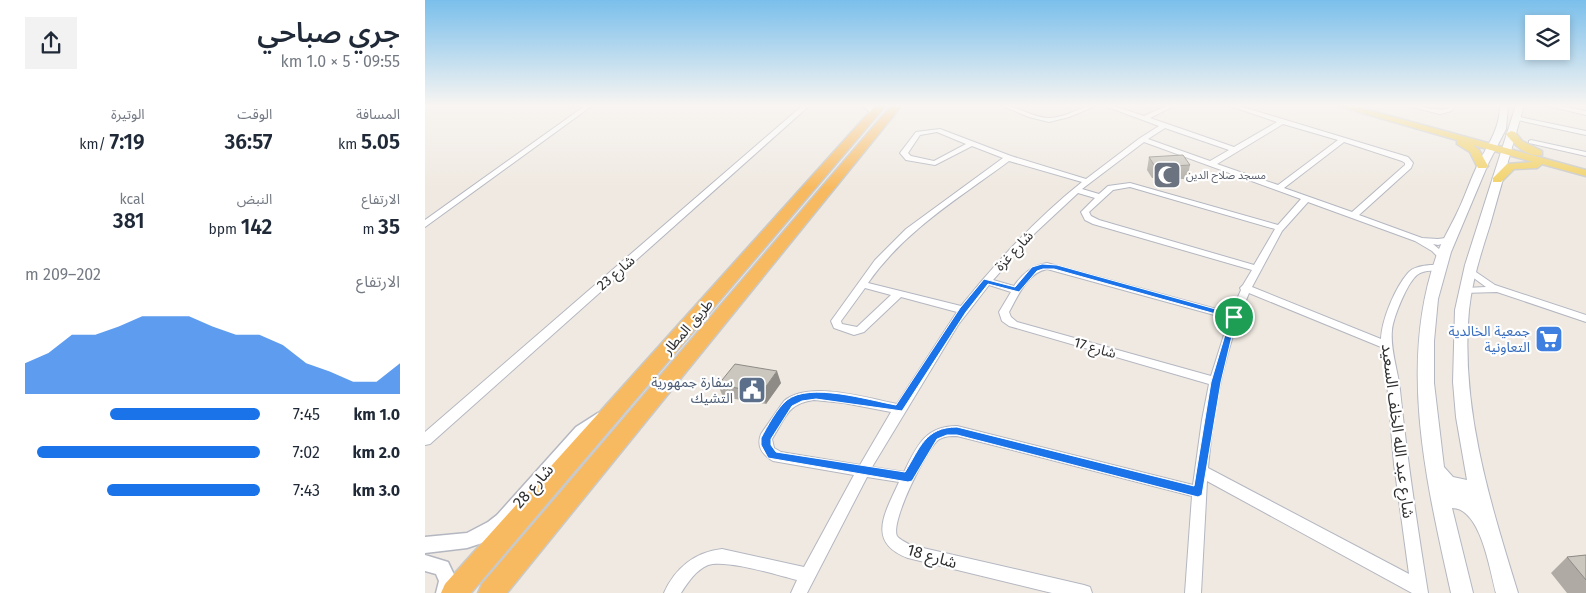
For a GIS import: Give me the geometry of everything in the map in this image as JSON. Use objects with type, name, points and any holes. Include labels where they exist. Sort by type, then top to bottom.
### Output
[{"type":"highway","name":"طريق المطار","points":[[454,593],[815,182],[854,133]]},
{"type":"highway","name":"طريق المطار","points":[[491,593],[874,133]]},
{"type":"highway","points":[[791,232],[783,235],[778,233],[810,193],[815,182]]},
{"type":"main road","points":[[1434,133],[1469,147],[1478,155],[1483,166]]},
{"type":"main road","points":[[1443,133],[1586,168]]},
{"type":"main road","points":[[1452,133],[1586,174]]},
{"type":"main road","points":[[1502,133],[1497,180],[1465,291],[1459,342],[1461,382],[1476,481],[1507,593]]},
{"type":"main road","points":[[1462,593],[1442,508],[1435,467],[1426,396],[1426,330],[1441,262],[1483,166],[1511,134],[1522,145],[1551,158]]},
{"type":"main road","points":[[1497,180],[1511,166],[1518,165],[1538,165],[1586,174]]},
{"type":"main road","points":[[1461,216],[1474,216],[1485,222]]},
{"type":"main road","points":[[1435,467],[1439,476],[1449,484],[1462,489],[1472,488],[1476,481]]},
{"type":"main road","points":[[1442,508],[1444,502],[1450,499],[1459,500],[1478,511],[1486,522]]},
{"type":"street","points":[[425,224],[552,133]]},
{"type":"street","name":"شارع 23","points":[[427,438],[775,133]]},
{"type":"street","points":[[919,133],[904,153],[909,158],[935,163],[969,144]]},
{"type":"street","points":[[944,133],[1008,158],[1086,181]]},
{"type":"street","name":"شارع غزة","points":[[799,593],[863,470],[898,409],[963,310],[1019,244],[1075,190],[1152,133]]},
{"type":"street","points":[[1186,133],[1235,150]]},
{"type":"street","points":[[1211,164],[1264,133]]},
{"type":"street","points":[[1323,133],[1399,156],[1409,163],[1353,216]]},
{"type":"street","points":[[1142,139],[1418,239],[1438,242],[1450,239]]},
{"type":"street","points":[[1278,189],[1344,139]]},
{"type":"street","points":[[1531,142],[1586,154]]},
{"type":"street","points":[[898,294],[860,330],[854,331],[838,326],[836,321],[877,262],[909,231],[1008,158]]},
{"type":"street","points":[[1256,268],[1091,220],[1086,216],[1085,212],[1114,186],[1130,185],[1280,228]]},
{"type":"street","points":[[1075,190],[1100,197]]},
{"type":"street","points":[[1193,593],[1198,492],[1201,471],[1216,382],[1234,317],[1245,288],[1280,228],[1306,199]]},
{"type":"street","points":[[1418,239],[1435,249],[1441,262]]},
{"type":"street","name":"شارع عبد الله الخلف السعيد","points":[[1420,590],[1401,464],[1392,371],[1387,345],[1387,328],[1396,301],[1412,274],[1441,262]]},
{"type":"street","points":[[987,281],[1016,290],[1035,269],[1042,266],[1054,266],[1234,317]]},
{"type":"street","points":[[1470,271],[1483,282],[1503,292],[1586,319]]},
{"type":"street","points":[[862,284],[963,310]]},
{"type":"street","points":[[1245,288],[1387,345]]},
{"type":"street","points":[[1465,291],[1482,289],[1503,292]]},
{"type":"street","name":"شارع 17","points":[[1016,290],[1004,316],[1013,324],[1216,382]]},
{"type":"street","points":[[898,409],[816,395],[807,396],[789,404],[766,438],[768,451],[778,457],[908,478],[933,436],[946,431],[957,431],[1198,492]]},
{"type":"street","name":"شارع 28","points":[[425,545],[459,544],[477,538],[491,529],[503,520],[581,431],[625,397]]},
{"type":"street","points":[[1201,471],[1420,590]]},
{"type":"street","name":"شارع 18","points":[[908,478],[888,532],[891,539],[897,545],[908,551],[1084,593]]},
{"type":"street","points":[[673,593],[692,566],[711,557],[722,556],[808,575]]},
{"type":"street","points":[[425,563],[442,568],[448,581],[445,593]]},
{"type":"building","points":[[1183,155],[1190,165],[1173,166],[1176,171],[1162,171],[1157,164],[1154,165],[1149,157]]},
{"type":"building","points":[[735,364],[777,371],[762,392],[718,385]]},
{"type":"building","points":[[1586,555],[1586,580],[1567,557]]},
{"type":"place","name":"مسجد صلاح الدين","points":[[1167,175]]},
{"type":"place","name":"جمعية الخالدية التعاونية","points":[[1549,339]]},
{"type":"place","name":"سفارة جمهورية التشيك","points":[[752,390]]},
{"type":"route","points":[[1054,266],[1234,317],[1216,382],[1198,492],[957,431],[946,431],[933,436],[908,478],[778,457],[768,451],[766,445],[766,438],[789,404],[799,398],[816,395],[898,409],[927,368],[963,310],[987,281],[1016,290],[1037,267],[1054,266]]}]
